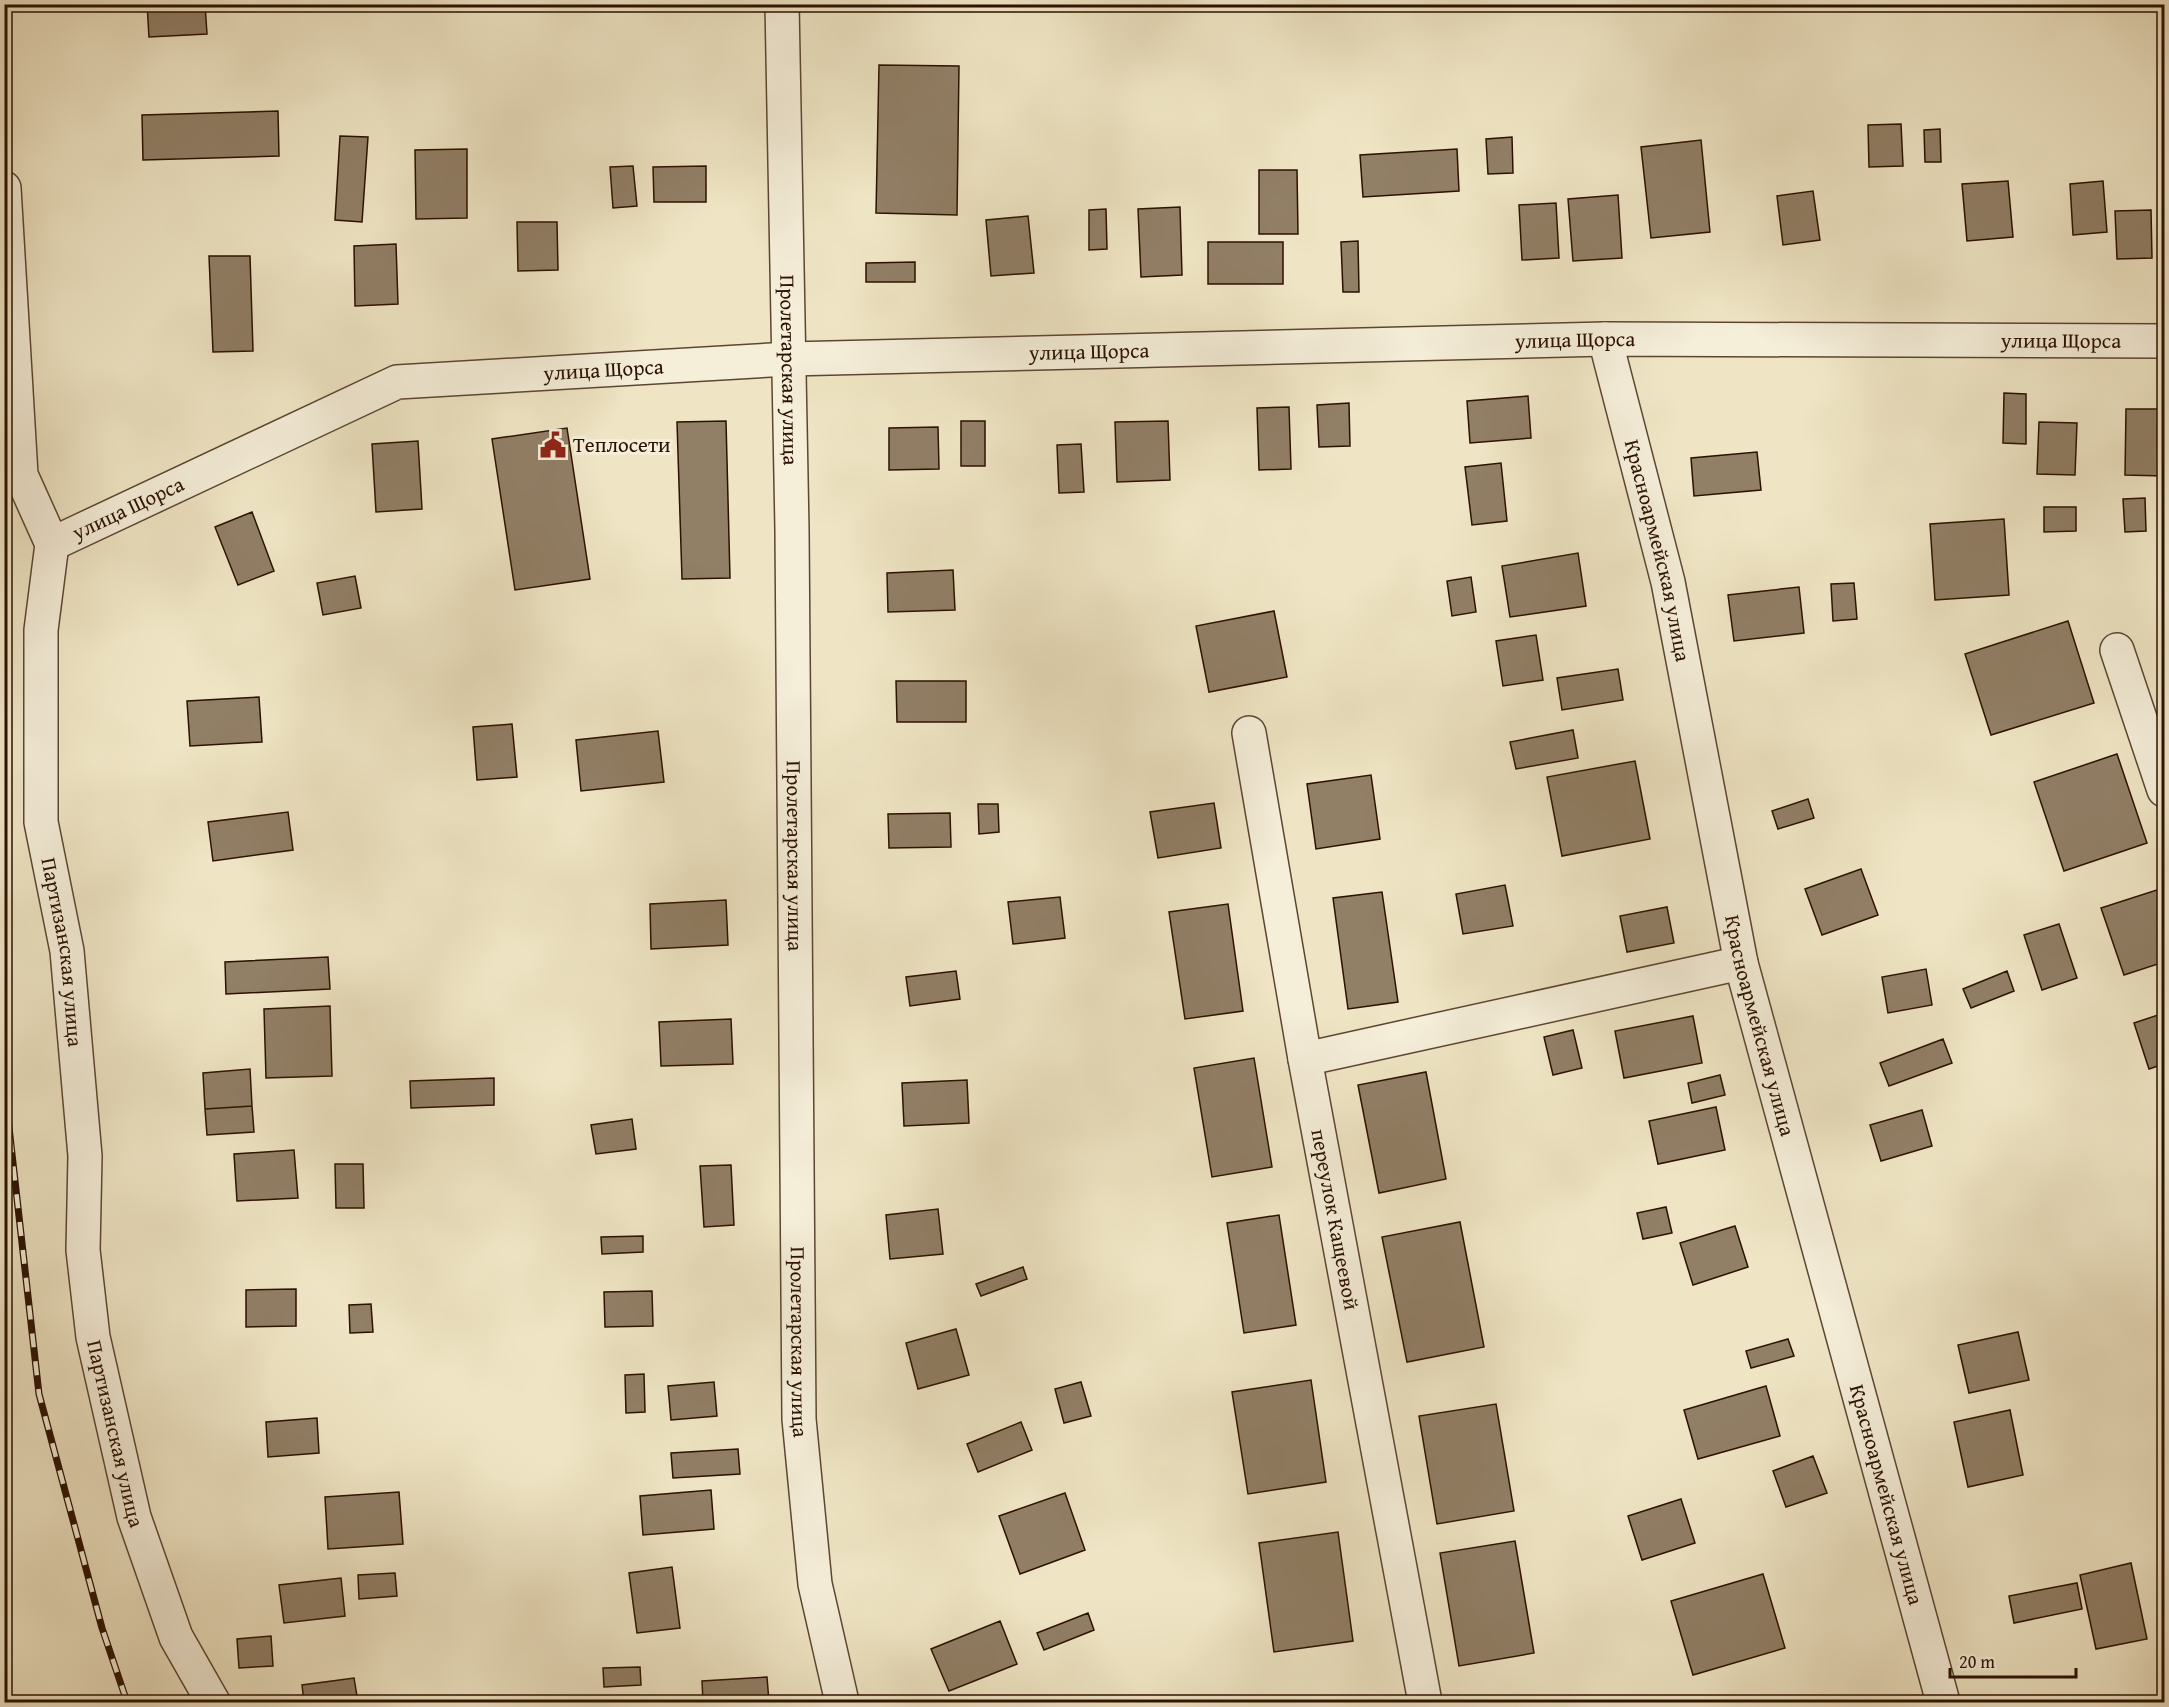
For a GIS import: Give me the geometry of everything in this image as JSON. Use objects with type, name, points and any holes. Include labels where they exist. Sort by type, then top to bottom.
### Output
[{"type":"street","name":"Пролетарская улица","points":[[782,4],[789,358],[799,1419],[815,1584],[842,1702]]},
{"type":"street","points":[[4,188],[21,475],[52,544]]},
{"type":"street","name":"улица Щорса","points":[[52,544],[397,382],[789,358],[1605,339],[2164,341]]},
{"type":"street","name":"Красноармейская улица","points":[[1605,339],[1668,582],[1741,963],[1943,1702]]},
{"type":"street","name":"Партизанская улица","points":[[52,544],[41,630],[41,822],[67,951],[86,1156],[83,1250],[93,1337],[135,1517],[176,1636],[213,1702]]},
{"type":"street","points":[[2116,650],[2164,790]]},
{"type":"street","name":"переулок Кащеевой","points":[[1250,734],[1305,1059],[1425,1702]]},
{"type":"street","points":[[1305,1059],[1741,963]]},
{"type":"building","points":[[147,4],[205,4],[207,34],[149,37]]},
{"type":"building","points":[[946,4],[1013,4],[1013,7],[946,10]]},
{"type":"building","points":[[879,65],[959,66],[957,215],[876,213]]},
{"type":"building","points":[[278,111],[279,156],[143,160],[142,115]]},
{"type":"building","points":[[1901,124],[1903,166],[1869,167],[1868,125]]},
{"type":"building","points":[[1940,129],[1941,162],[1925,162],[1924,130]]},
{"type":"building","points":[[340,136],[368,137],[362,222],[335,220]]},
{"type":"building","points":[[1512,137],[1513,173],[1488,174],[1486,139]]},
{"type":"building","points":[[1701,140],[1710,232],[1651,238],[1641,147]]},
{"type":"building","points":[[467,149],[467,218],[416,219],[415,150]]},
{"type":"building","points":[[1457,149],[1459,191],[1363,197],[1360,155]]},
{"type":"building","points":[[633,166],[637,206],[613,208],[610,167]]},
{"type":"building","points":[[706,166],[706,202],[654,202],[653,167]]},
{"type":"building","points":[[1259,170],[1297,170],[1298,234],[1259,234]]},
{"type":"building","points":[[2008,181],[2013,237],[1967,241],[1962,184]]},
{"type":"building","points":[[2103,181],[2107,232],[2073,235],[2070,184]]},
{"type":"building","points":[[1813,191],[1820,240],[1783,245],[1777,196]]},
{"type":"building","points":[[1618,195],[1622,258],[1573,261],[1568,199]]},
{"type":"building","points":[[1556,203],[1559,258],[1522,260],[1519,205]]},
{"type":"building","points":[[1180,207],[1182,275],[1141,277],[1138,209]]},
{"type":"building","points":[[1106,209],[1107,249],[1089,250],[1089,210]]},
{"type":"building","points":[[2151,210],[2152,258],[2117,259],[2115,211]]},
{"type":"building","points":[[1028,216],[1034,273],[991,276],[986,220]]},
{"type":"building","points":[[517,222],[557,222],[558,270],[518,271]]},
{"type":"building","points":[[1358,241],[1359,292],[1343,292],[1341,242]]},
{"type":"building","points":[[1208,242],[1283,242],[1283,284],[1208,284]]},
{"type":"building","points":[[396,244],[398,304],[355,306],[354,246]]},
{"type":"building","points":[[209,256],[250,256],[253,351],[213,352]]},
{"type":"building","points":[[915,262],[915,282],[866,282],[866,263]]},
{"type":"building","points":[[2004,393],[2026,394],[2026,444],[2003,443]]},
{"type":"building","points":[[1528,396],[1531,438],[1470,443],[1467,401]]},
{"type":"building","points":[[1349,403],[1350,446],[1319,447],[1317,405]]},
{"type":"building","points":[[1289,407],[1291,469],[1259,470],[1257,408]]},
{"type":"building","points":[[2126,409],[2164,409],[2164,476],[2125,475]]},
{"type":"building","points":[[726,421],[730,578],[682,579],[677,422]]},
{"type":"building","points":[[961,421],[985,421],[985,466],[961,466]]},
{"type":"building","points":[[1168,421],[1170,480],[1117,482],[1115,422]]},
{"type":"building","points":[[2039,422],[2077,423],[2075,475],[2037,474]]},
{"type":"building","points":[[938,427],[939,469],[889,470],[889,428]]},
{"type":"building","points":[[567,428],[590,579],[515,590],[492,439]]},
{"type":"building","points":[[418,441],[422,509],[376,512],[372,444]]},
{"type":"building","points":[[1081,444],[1084,492],[1059,493],[1057,445]]},
{"type":"building","points":[[1757,452],[1761,490],[1694,496],[1691,458]]},
{"type":"building","points":[[1501,463],[1507,521],[1472,525],[1465,467]]},
{"type":"building","points":[[2145,498],[2146,531],[2125,532],[2123,499]]},
{"type":"building","points":[[2044,507],[2076,507],[2076,531],[2044,532]]},
{"type":"building","points":[[252,512],[274,571],[238,585],[215,527]]},
{"type":"building","points":[[2004,519],[2009,595],[1935,600],[1930,524]]},
{"type":"building","points":[[1578,553],[1586,606],[1510,617],[1502,566]]},
{"type":"building","points":[[953,570],[955,610],[888,612],[887,573]]},
{"type":"building","points":[[355,576],[361,608],[323,615],[317,583]]},
{"type":"building","points":[[1471,577],[1476,612],[1452,616],[1447,581]]},
{"type":"building","points":[[1854,583],[1857,619],[1833,621],[1831,584]]},
{"type":"building","points":[[1799,587],[1804,633],[1734,641],[1728,595]]},
{"type":"building","points":[[1274,611],[1287,677],[1209,692],[1196,626]]},
{"type":"building","points":[[2068,621],[2094,703],[1991,735],[1965,654]]},
{"type":"building","points":[[1536,635],[1543,680],[1503,686],[1496,641]]},
{"type":"building","points":[[1618,669],[1623,700],[1562,710],[1557,678]]},
{"type":"building","points":[[896,681],[966,681],[966,722],[897,722]]},
{"type":"building","points":[[259,697],[262,742],[190,746],[187,701]]},
{"type":"building","points":[[512,724],[517,777],[477,780],[473,727]]},
{"type":"building","points":[[1573,730],[1578,758],[1516,769],[1510,742]]},
{"type":"building","points":[[658,731],[664,782],[581,791],[576,740]]},
{"type":"building","points":[[2117,754],[2147,843],[2064,871],[2034,782]]},
{"type":"building","points":[[1635,761],[1650,839],[1562,856],[1547,777]]},
{"type":"building","points":[[1371,775],[1380,839],[1316,849],[1307,784]]},
{"type":"building","points":[[1808,799],[1814,818],[1778,829],[1772,811]]},
{"type":"building","points":[[1214,803],[1221,848],[1158,858],[1150,812]]},
{"type":"building","points":[[978,804],[998,804],[999,832],[979,834]]},
{"type":"building","points":[[288,812],[293,850],[213,861],[208,822]]},
{"type":"building","points":[[950,813],[951,847],[889,848],[888,814]]},
{"type":"building","points":[[1861,869],[1878,915],[1822,935],[1805,889]]},
{"type":"building","points":[[1505,885],[1513,926],[1463,934],[1456,894]]},
{"type":"building","points":[[2163,888],[2164,962],[2124,975],[2101,908]]},
{"type":"building","points":[[1382,892],[1398,1002],[1348,1009],[1333,898]]},
{"type":"building","points":[[1060,897],[1065,938],[1013,944],[1008,902]]},
{"type":"building","points":[[726,900],[728,945],[651,949],[650,904]]},
{"type":"building","points":[[1228,904],[1243,1011],[1185,1019],[1169,912]]},
{"type":"building","points":[[1667,907],[1674,943],[1627,952],[1620,916]]},
{"type":"building","points":[[2059,924],[2077,978],[2042,990],[2024,935]]},
{"type":"building","points":[[328,957],[330,989],[226,994],[225,962]]},
{"type":"building","points":[[1926,969],[1932,1005],[1888,1013],[1882,977]]},
{"type":"building","points":[[956,971],[960,999],[910,1006],[906,977]]},
{"type":"building","points":[[2007,971],[2014,991],[1971,1008],[1963,989]]},
{"type":"building","points":[[330,1006],[332,1076],[266,1078],[264,1009]]},
{"type":"building","points":[[2164,1013],[2164,1064],[2149,1069],[2134,1023]]},
{"type":"building","points":[[1693,1016],[1702,1063],[1624,1078],[1615,1031]]},
{"type":"building","points":[[731,1019],[733,1064],[661,1066],[659,1022]]},
{"type":"building","points":[[1573,1030],[1582,1068],[1553,1075],[1544,1037]]},
{"type":"building","points":[[1943,1039],[1952,1063],[1889,1086],[1880,1063]]},
{"type":"building","points":[[1254,1058],[1272,1167],[1212,1177],[1194,1068]]},
{"type":"building","points":[[250,1069],[252,1106],[205,1109],[203,1073]]},
{"type":"building","points":[[1426,1072],[1446,1179],[1379,1193],[1358,1085]]},
{"type":"building","points":[[1720,1075],[1725,1095],[1692,1103],[1688,1083]]},
{"type":"building","points":[[494,1078],[494,1105],[411,1108],[410,1081]]},
{"type":"building","points":[[967,1080],[969,1123],[904,1126],[902,1083]]},
{"type":"building","points":[[252,1106],[254,1132],[207,1135],[205,1109]]},
{"type":"building","points":[[1716,1107],[1725,1150],[1658,1164],[1649,1121]]},
{"type":"building","points":[[1922,1110],[1932,1146],[1881,1161],[1870,1125]]},
{"type":"building","points":[[632,1119],[636,1149],[596,1154],[591,1125]]},
{"type":"building","points":[[294,1150],[298,1198],[237,1201],[234,1154]]},
{"type":"building","points":[[335,1164],[363,1164],[364,1208],[336,1208]]},
{"type":"building","points":[[731,1165],[734,1225],[704,1227],[700,1166]]},
{"type":"building","points":[[1666,1207],[1672,1233],[1643,1239],[1637,1213]]},
{"type":"building","points":[[938,1209],[943,1254],[890,1259],[886,1215]]},
{"type":"building","points":[[1279,1215],[1296,1325],[1244,1333],[1227,1223]]},
{"type":"building","points":[[1460,1222],[1484,1347],[1407,1362],[1382,1237]]},
{"type":"building","points":[[1735,1226],[1748,1267],[1693,1285],[1680,1243]]},
{"type":"building","points":[[643,1236],[643,1252],[602,1254],[601,1237]]},
{"type":"building","points":[[1023,1267],[1027,1279],[981,1296],[976,1284]]},
{"type":"building","points":[[296,1289],[296,1326],[246,1327],[246,1290]]},
{"type":"building","points":[[652,1291],[653,1326],[605,1327],[604,1292]]},
{"type":"building","points":[[371,1304],[373,1332],[350,1333],[349,1305]]},
{"type":"building","points":[[956,1329],[969,1375],[918,1389],[906,1343]]},
{"type":"building","points":[[2018,1332],[2029,1380],[1969,1393],[1958,1345]]},
{"type":"building","points":[[1788,1339],[1794,1356],[1751,1368],[1746,1351]]},
{"type":"building","points":[[644,1374],[645,1412],[626,1413],[625,1375]]},
{"type":"building","points":[[1311,1380],[1326,1482],[1248,1494],[1232,1392]]},
{"type":"building","points":[[714,1382],[717,1416],[671,1420],[668,1386]]},
{"type":"building","points":[[1081,1382],[1091,1416],[1064,1423],[1055,1389]]},
{"type":"building","points":[[1766,1386],[1780,1436],[1698,1459],[1684,1410]]},
{"type":"building","points":[[1496,1404],[1514,1511],[1437,1524],[1419,1416]]},
{"type":"building","points":[[2010,1410],[2023,1475],[1968,1487],[1954,1422]]},
{"type":"building","points":[[317,1418],[319,1453],[268,1457],[266,1422]]},
{"type":"building","points":[[1021,1422],[1032,1450],[978,1472],[967,1444]]},
{"type":"building","points":[[738,1449],[740,1474],[673,1478],[671,1453]]},
{"type":"building","points":[[1813,1456],[1827,1493],[1786,1507],[1773,1471]]},
{"type":"building","points":[[711,1490],[714,1529],[643,1535],[640,1496]]},
{"type":"building","points":[[399,1492],[403,1544],[328,1549],[325,1497]]},
{"type":"building","points":[[1065,1493],[1085,1550],[1020,1574],[999,1516]]},
{"type":"building","points":[[1681,1499],[1695,1543],[1642,1560],[1628,1516]]},
{"type":"building","points":[[1338,1532],[1353,1641],[1274,1652],[1259,1543]]},
{"type":"building","points":[[1515,1541],[1534,1653],[1459,1666],[1440,1553]]},
{"type":"building","points":[[2131,1563],[2147,1639],[2096,1649],[2080,1575]]},
{"type":"building","points":[[672,1567],[680,1628],[637,1633],[629,1573]]},
{"type":"building","points":[[395,1573],[397,1596],[359,1599],[358,1575]]},
{"type":"building","points":[[1763,1574],[1785,1648],[1693,1675],[1671,1601]]},
{"type":"building","points":[[341,1578],[345,1616],[284,1623],[279,1585]]},
{"type":"building","points":[[2077,1583],[2082,1609],[2014,1623],[2009,1596]]},
{"type":"building","points":[[1088,1613],[1094,1630],[1044,1650],[1037,1633]]},
{"type":"building","points":[[1000,1621],[1017,1664],[949,1691],[931,1649]]},
{"type":"building","points":[[271,1636],[273,1666],[239,1668],[237,1639]]},
{"type":"building","points":[[640,1667],[641,1685],[604,1687],[603,1668]]},
{"type":"building","points":[[767,1677],[769,1702],[703,1702],[702,1681]]},
{"type":"building","points":[[354,1678],[358,1702],[304,1702],[302,1685]]},
{"type":"railway","points":[[4,1083],[39,1394],[102,1628],[127,1702]]},
{"type":"place","name":"Теплосети","points":[[553,445]]}]
